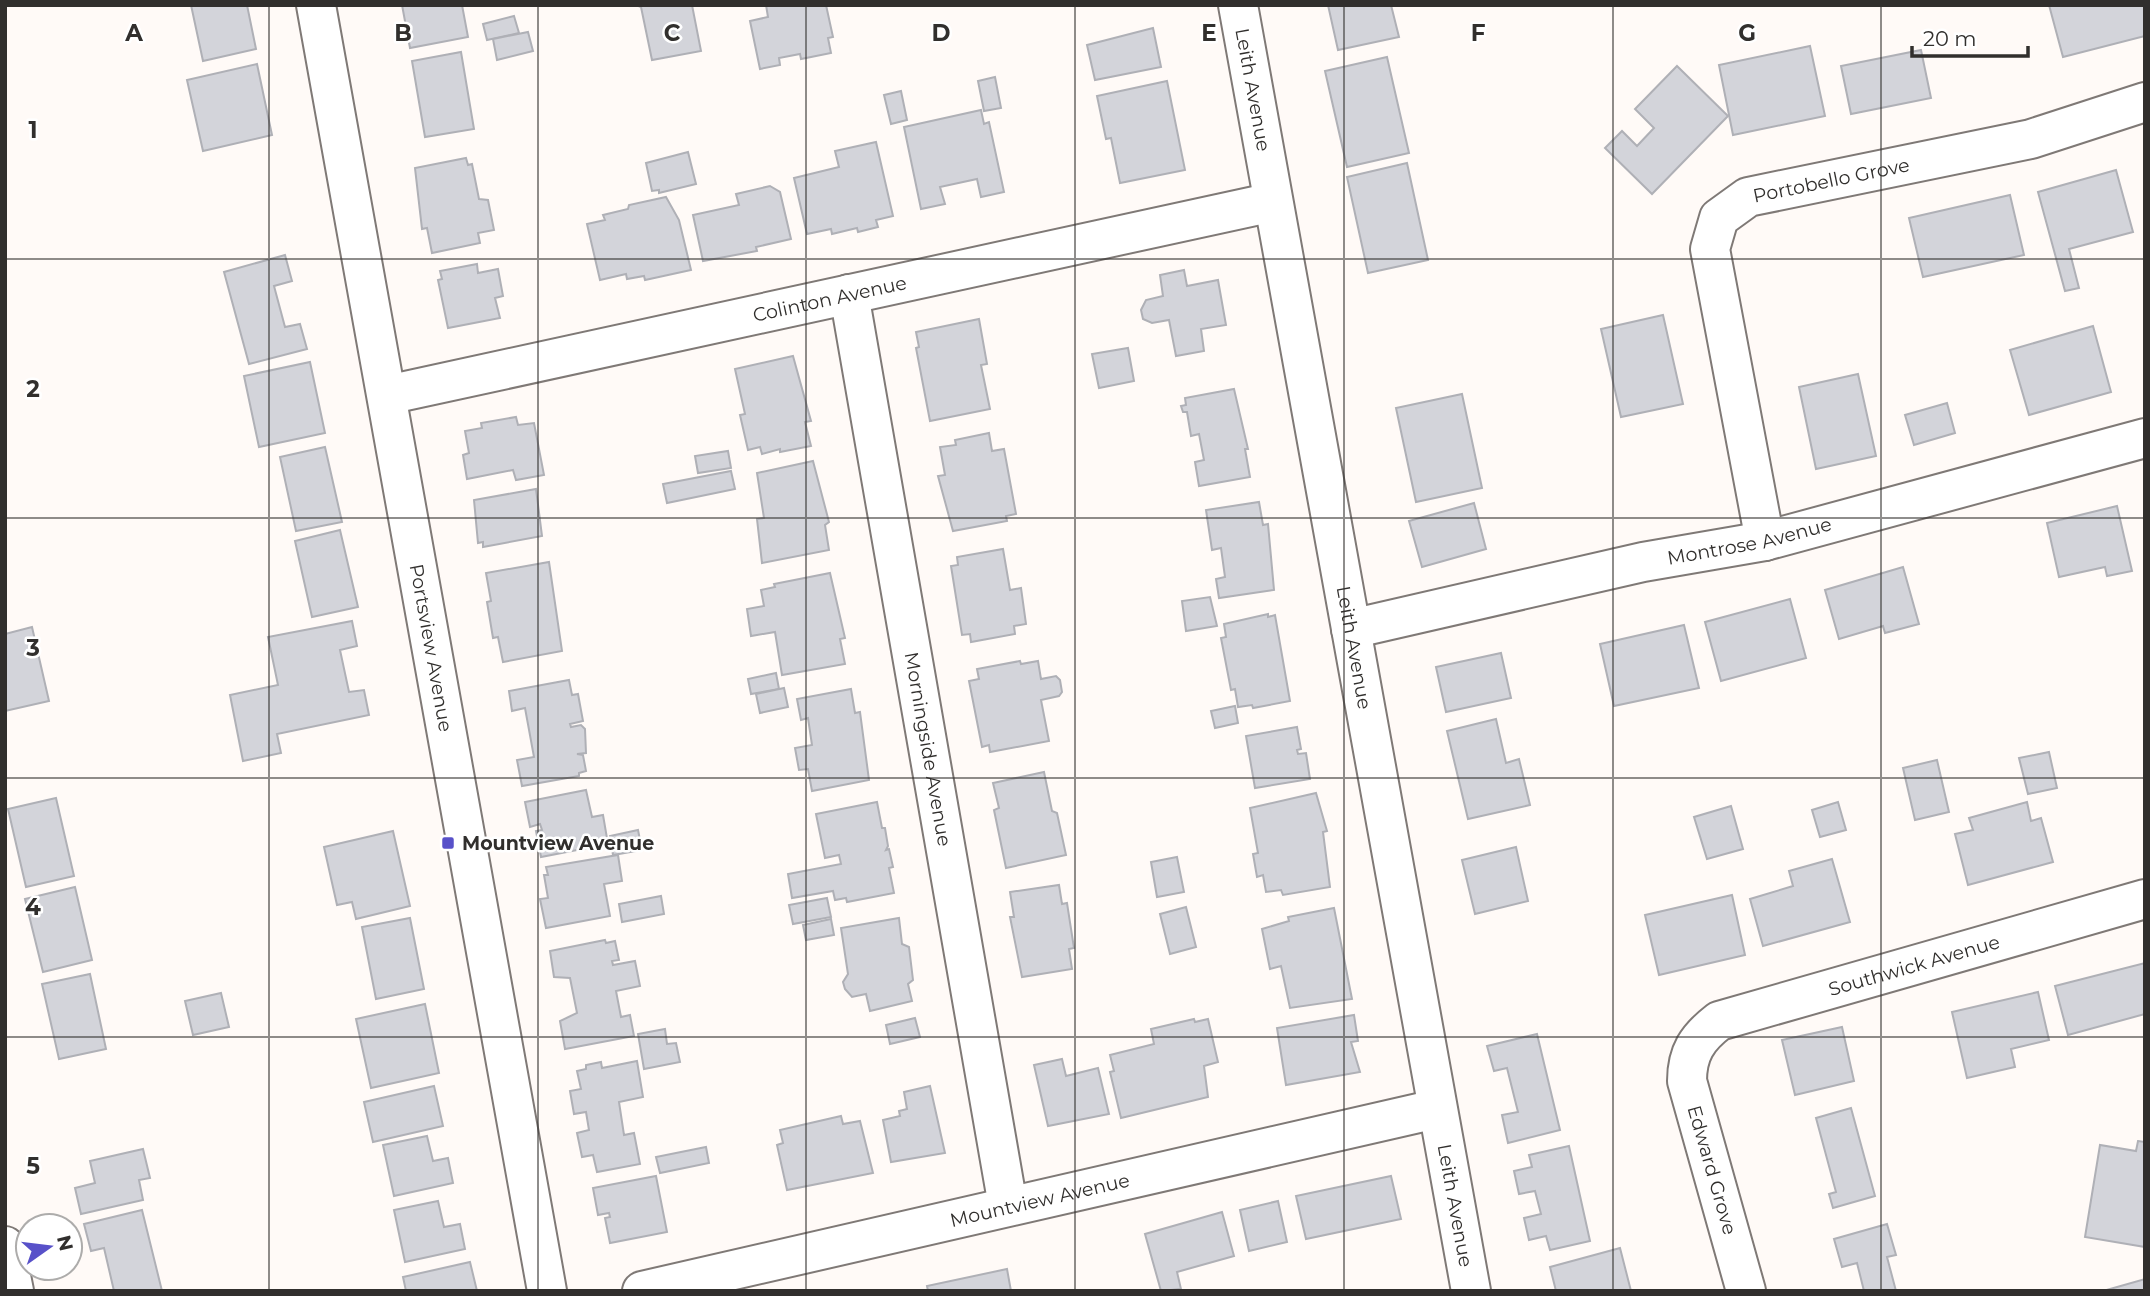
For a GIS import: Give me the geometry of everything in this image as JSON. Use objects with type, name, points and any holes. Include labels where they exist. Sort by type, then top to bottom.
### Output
[{"type":"street","name":"Portsview Avenue","points":[[316,5],[547,1291]]},
{"type":"street","name":"Leith Avenue","points":[[1238,5],[1471,1291]]},
{"type":"street","name":"Portobello Grove","points":[[1765,541],[1710,249],[1719,218],[1748,197],[2031,139],[2145,102]]},
{"type":"street","name":"Colinton Avenue","points":[[387,395],[1273,202]]},
{"type":"street","name":"Morningside Avenue","points":[[849,294],[1008,1206]]},
{"type":"street","name":"Montrose Avenue","points":[[1351,629],[1643,562],[1765,541],[2145,438]]},
{"type":"street","name":"Southwick Avenue","points":[[1692,1049],[1703,1033],[1718,1021],[2145,899]]},
{"type":"street","name":"Edward Grove","points":[[1692,1049],[1687,1062],[1687,1081],[1746,1291]]},
{"type":"street","name":"Mountview Avenue","points":[[642,1291],[1436,1109]]},
{"type":"street","points":[[5,1246],[14,1291]]},
{"type":"building","points":[[191,5],[247,5],[256,49],[203,61]]},
{"type":"building","points":[[402,5],[462,5],[468,37],[410,48]]},
{"type":"building","points":[[636,5],[692,5],[701,51],[652,60],[641,7]]},
{"type":"building","points":[[766,5],[826,5],[833,37],[828,38],[831,53],[801,59],[800,54],[779,58],[780,65],[760,69],[750,21],[768,17]]},
{"type":"building","points":[[1328,5],[1391,5],[1399,37],[1338,50]]},
{"type":"building","points":[[2049,5],[2145,5],[2145,36],[2063,57]]},
{"type":"building","points":[[514,16],[519,33],[487,40],[483,24]]},
{"type":"building","points":[[1153,28],[1161,67],[1095,80],[1087,45]]},
{"type":"building","points":[[528,32],[533,51],[497,60],[493,39]]},
{"type":"building","points":[[1810,46],[1825,116],[1733,135],[1719,65]]},
{"type":"building","points":[[1921,50],[1931,98],[1851,114],[1841,66]]},
{"type":"building","points":[[461,52],[474,129],[425,137],[412,61]]},
{"type":"building","points":[[1387,57],[1409,153],[1347,167],[1325,71]]},
{"type":"building","points":[[257,64],[272,135],[203,151],[187,80]]},
{"type":"building","points":[[1677,66],[1728,116],[1652,194],[1605,148],[1622,131],[1637,146],[1654,128],[1635,109]]},
{"type":"building","points":[[995,77],[1001,108],[984,111],[978,81]]},
{"type":"building","points":[[1167,81],[1185,170],[1120,183],[1111,138],[1106,139],[1097,96]]},
{"type":"building","points":[[901,91],[907,120],[891,124],[884,95]]},
{"type":"building","points":[[981,110],[984,124],[989,122],[1004,192],[981,197],[977,179],[940,187],[945,204],[921,209],[904,127]]},
{"type":"building","points":[[876,142],[893,216],[876,220],[878,227],[858,232],[857,228],[832,234],[831,229],[807,234],[794,178],[839,167],[835,151]]},
{"type":"building","points":[[688,152],[696,184],[659,193],[659,190],[652,191],[646,163]]},
{"type":"building","points":[[466,158],[468,165],[472,164],[479,199],[488,200],[494,230],[478,233],[480,243],[432,253],[427,228],[422,229],[415,168]]},
{"type":"building","points":[[1407,163],[1428,260],[1368,273],[1347,177]]},
{"type":"building","points":[[2116,170],[2133,232],[2069,249],[2079,288],[2065,291],[2038,192]]},
{"type":"building","points":[[770,186],[780,192],[791,239],[756,247],[757,251],[703,261],[693,215],[739,205],[736,194]]},
{"type":"building","points":[[2010,195],[2024,255],[1923,277],[1909,218]]},
{"type":"building","points":[[666,197],[679,220],[691,270],[645,280],[644,276],[627,279],[626,274],[600,280],[587,224],[605,220],[603,215],[628,209],[629,205]]},
{"type":"building","points":[[285,255],[292,281],[274,286],[285,327],[300,324],[307,349],[249,364],[224,272]]},
{"type":"building","points":[[477,264],[478,273],[498,269],[503,296],[495,298],[500,318],[448,328],[438,280],[442,279],[440,271]]},
{"type":"building","points":[[1184,270],[1187,286],[1218,280],[1226,325],[1201,329],[1204,351],[1176,356],[1169,320],[1152,323],[1143,319],[1141,310],[1146,300],[1163,296],[1160,275]]},
{"type":"building","points":[[1663,315],[1683,404],[1621,417],[1601,329]]},
{"type":"building","points":[[979,319],[987,364],[981,365],[990,409],[930,421],[916,348],[919,347],[916,332]]},
{"type":"building","points":[[2093,326],[2111,392],[2029,415],[2010,350]]},
{"type":"building","points":[[1128,348],[1134,381],[1099,388],[1092,354]]},
{"type":"building","points":[[793,356],[811,421],[805,422],[811,446],[762,454],[760,447],[748,450],[740,415],[745,414],[735,369]]},
{"type":"building","points":[[310,362],[325,433],[259,447],[244,376]]},
{"type":"building","points":[[1858,374],[1876,456],[1816,469],[1799,387]]},
{"type":"building","points":[[1234,389],[1248,449],[1245,449],[1250,477],[1199,486],[1195,462],[1204,460],[1199,434],[1191,436],[1187,412],[1183,412],[1181,406],[1186,405],[1185,398]]},
{"type":"building","points":[[1462,394],[1482,488],[1416,502],[1396,408]]},
{"type":"building","points":[[1947,403],[1955,433],[1914,445],[1905,415]]},
{"type":"building","points":[[516,417],[518,425],[534,423],[544,475],[516,480],[513,470],[467,479],[463,455],[469,453],[465,431],[482,428],[481,423]]},
{"type":"building","points":[[989,433],[992,451],[1004,449],[1016,514],[1006,516],[1007,521],[953,531],[938,476],[945,475],[940,447],[956,445],[955,440]]},
{"type":"building","points":[[325,447],[342,522],[296,531],[280,457]]},
{"type":"building","points":[[728,451],[731,468],[698,473],[695,456]]},
{"type":"building","points":[[813,461],[829,522],[825,525],[829,550],[762,563],[757,519],[764,518],[757,473]]},
{"type":"building","points":[[731,471],[735,489],[667,503],[663,484]]},
{"type":"building","points":[[536,489],[542,536],[483,547],[483,542],[478,543],[474,500]]},
{"type":"building","points":[[1259,502],[1263,525],[1268,524],[1274,590],[1219,598],[1216,579],[1225,577],[1221,548],[1212,550],[1206,510]]},
{"type":"building","points":[[1474,503],[1486,549],[1422,567],[1409,521]]},
{"type":"building","points":[[2117,506],[2132,571],[2107,576],[2105,567],[2059,577],[2047,523]]},
{"type":"building","points":[[340,530],[358,607],[312,617],[295,541]]},
{"type":"building","points":[[1003,549],[1010,590],[1021,588],[1026,624],[1014,626],[1015,634],[971,642],[970,634],[962,635],[951,566],[958,565],[957,557]]},
{"type":"building","points":[[549,562],[562,651],[503,662],[498,637],[493,638],[487,602],[491,601],[486,573]]},
{"type":"building","points":[[1903,567],[1919,624],[1885,633],[1883,626],[1839,639],[1825,590]]},
{"type":"building","points":[[830,573],[845,638],[840,639],[845,664],[782,675],[775,632],[751,636],[747,609],[764,606],[761,590],[775,587],[774,584]]},
{"type":"building","points":[[1210,597],[1217,626],[1186,631],[1182,601]]},
{"type":"building","points":[[1790,599],[1806,658],[1721,681],[1705,622]]},
{"type":"building","points":[[1268,614],[1268,617],[1275,615],[1290,701],[1253,708],[1252,705],[1238,707],[1235,689],[1231,690],[1221,638],[1226,637],[1224,624]]},
{"type":"building","points":[[352,621],[357,646],[340,650],[349,692],[364,690],[369,715],[277,734],[281,753],[243,761],[230,695],[278,685],[268,637]]},
{"type":"building","points":[[1684,625],[1699,688],[1614,706],[1600,644]]},
{"type":"building","points":[[32,627],[49,701],[5,711],[5,634]]},
{"type":"building","points":[[1501,653],[1511,698],[1446,712],[1436,667]]},
{"type":"building","points":[[1020,661],[1021,664],[1038,661],[1041,679],[1056,676],[1060,680],[1062,692],[1059,696],[1041,700],[1049,741],[990,752],[989,745],[982,747],[969,681],[979,679],[977,669]]},
{"type":"building","points":[[776,673],[779,689],[751,694],[748,679]]},
{"type":"building","points":[[569,680],[572,695],[578,694],[583,721],[570,724],[571,727],[581,725],[585,729],[586,753],[577,754],[583,755],[586,771],[579,773],[579,776],[522,786],[517,760],[534,757],[525,708],[512,711],[509,691]]},
{"type":"building","points":[[784,688],[788,707],[760,713],[756,694]]},
{"type":"building","points":[[851,689],[855,713],[860,712],[869,780],[812,791],[808,769],[799,770],[795,748],[812,745],[808,718],[801,720],[797,699]]},
{"type":"building","points":[[1235,706],[1238,723],[1215,728],[1211,711]]},
{"type":"building","points":[[1496,719],[1506,763],[1519,759],[1530,805],[1468,819],[1447,731]]},
{"type":"building","points":[[1297,727],[1301,749],[1297,750],[1298,754],[1306,753],[1310,779],[1255,788],[1246,736]]},
{"type":"building","points":[[2049,752],[2057,788],[2028,794],[2019,758]]},
{"type":"building","points":[[1937,760],[1949,812],[1915,820],[1903,768]]},
{"type":"building","points":[[1044,772],[1052,811],[1057,813],[1066,855],[1006,868],[994,810],[999,808],[993,783]]},
{"type":"building","points":[[586,790],[592,817],[603,815],[608,844],[541,857],[536,831],[542,830],[540,824],[530,827],[525,802]]},
{"type":"building","points":[[1316,793],[1327,831],[1323,832],[1330,887],[1283,895],[1281,890],[1266,892],[1263,875],[1257,877],[1253,854],[1258,853],[1250,808]]},
{"type":"building","points":[[56,798],[74,876],[26,887],[8,809]]},
{"type":"building","points":[[877,802],[882,828],[885,828],[888,846],[886,850],[889,849],[893,867],[889,868],[894,893],[847,902],[846,898],[835,900],[833,891],[792,898],[788,874],[841,864],[839,855],[825,858],[816,814]]},
{"type":"building","points":[[1838,802],[1846,830],[1820,837],[1812,810]]},
{"type":"building","points":[[2027,802],[2031,821],[2041,818],[2053,862],[1968,885],[1955,834],[1973,830],[1969,818]]},
{"type":"building","points":[[1731,806],[1743,849],[1707,859],[1694,817]]},
{"type":"building","points":[[638,830],[642,850],[613,855],[610,836]]},
{"type":"building","points":[[393,831],[410,906],[356,919],[352,902],[337,905],[324,847]]},
{"type":"building","points":[[1516,847],[1528,901],[1475,914],[1462,860]]},
{"type":"building","points":[[618,855],[622,881],[604,884],[610,916],[546,928],[540,899],[548,898],[544,875],[548,875],[546,867]]},
{"type":"building","points":[[1177,857],[1184,892],[1157,897],[1151,862]]},
{"type":"building","points":[[1832,859],[1850,922],[1763,946],[1750,899],[1793,886],[1789,871]]},
{"type":"building","points":[[1059,885],[1062,904],[1067,903],[1074,948],[1069,949],[1072,969],[1022,977],[1010,917],[1014,917],[1010,892]]},
{"type":"building","points":[[75,887],[92,960],[43,972],[25,899]]},
{"type":"building","points":[[1732,895],[1745,955],[1659,975],[1645,915]]},
{"type":"building","points":[[661,896],[664,914],[622,922],[619,904]]},
{"type":"building","points":[[827,898],[831,917],[793,924],[789,905]]},
{"type":"building","points":[[1186,907],[1196,947],[1170,954],[1160,914]]},
{"type":"building","points":[[1334,908],[1352,999],[1290,1008],[1281,966],[1270,969],[1262,929],[1289,921],[1288,917]]},
{"type":"building","points":[[410,918],[424,989],[376,999],[362,927]]},
{"type":"building","points":[[899,918],[902,944],[909,947],[913,980],[908,984],[912,1001],[870,1011],[866,994],[852,997],[845,989],[843,982],[848,974],[841,928]]},
{"type":"building","points":[[831,919],[834,935],[806,940],[803,925]]},
{"type":"building","points":[[605,940],[606,943],[615,941],[619,960],[612,961],[613,965],[635,961],[640,986],[616,991],[621,1017],[630,1015],[634,1036],[565,1049],[560,1021],[577,1013],[570,978],[554,977],[550,951]]},
{"type":"building","points":[[2145,963],[2145,1014],[2068,1035],[2055,986]]},
{"type":"building","points":[[90,974],[106,1049],[59,1059],[42,984]]},
{"type":"building","points":[[2038,992],[2049,1040],[2011,1049],[2015,1067],[1967,1078],[1952,1012]]},
{"type":"building","points":[[221,993],[229,1027],[193,1035],[185,1001]]},
{"type":"building","points":[[425,1004],[439,1073],[371,1088],[356,1019]]},
{"type":"building","points":[[1354,1015],[1358,1041],[1351,1042],[1360,1072],[1286,1085],[1277,1028]]},
{"type":"building","points":[[915,1018],[920,1037],[890,1044],[886,1025]]},
{"type":"building","points":[[1194,1019],[1195,1022],[1208,1019],[1218,1062],[1204,1066],[1208,1097],[1121,1118],[1110,1072],[1114,1071],[1110,1055],[1154,1044],[1151,1029]]},
{"type":"building","points":[[1842,1027],[1854,1081],[1795,1095],[1782,1040]]},
{"type":"building","points":[[665,1029],[667,1044],[676,1043],[680,1062],[644,1069],[638,1034]]},
{"type":"building","points":[[1537,1034],[1560,1130],[1508,1143],[1502,1115],[1518,1112],[1507,1068],[1494,1071],[1487,1046]]},
{"type":"building","points":[[1062,1059],[1066,1076],[1098,1068],[1109,1114],[1048,1126],[1034,1065]]},
{"type":"building","points":[[637,1061],[643,1097],[619,1102],[624,1135],[634,1133],[640,1164],[597,1172],[593,1155],[582,1157],[577,1133],[589,1130],[586,1112],[574,1114],[570,1091],[581,1089],[577,1071],[586,1069],[586,1065],[601,1062],[602,1068]]},
{"type":"building","points":[[434,1086],[443,1126],[373,1142],[364,1102]]},
{"type":"building","points":[[930,1086],[945,1153],[891,1162],[883,1120],[900,1116],[899,1111],[907,1109],[904,1092]]},
{"type":"building","points":[[1851,1108],[1875,1196],[1833,1208],[1829,1194],[1836,1192],[1816,1118]]},
{"type":"building","points":[[841,1116],[843,1124],[860,1121],[873,1173],[787,1190],[777,1145],[783,1143],[780,1130]]},
{"type":"building","points":[[427,1136],[433,1161],[448,1158],[453,1183],[394,1196],[383,1145]]},
{"type":"building","points":[[2138,1141],[2145,1142],[2145,1247],[2085,1237],[2100,1145],[2136,1151]]},
{"type":"building","points":[[1569,1146],[1590,1241],[1550,1250],[1546,1236],[1529,1240],[1524,1218],[1541,1214],[1535,1191],[1519,1194],[1514,1171],[1532,1167],[1529,1155]]},
{"type":"building","points":[[706,1147],[709,1163],[660,1173],[656,1157]]},
{"type":"building","points":[[143,1149],[150,1178],[139,1180],[143,1200],[81,1212],[75,1188],[95,1183],[90,1161]]},
{"type":"building","points":[[656,1176],[667,1232],[610,1243],[605,1218],[610,1217],[609,1213],[598,1215],[593,1188]]},
{"type":"building","points":[[1391,1176],[1401,1219],[1306,1239],[1296,1196]]},
{"type":"building","points":[[438,1201],[444,1227],[460,1224],[465,1249],[405,1262],[394,1210]]},
{"type":"building","points":[[1278,1201],[1287,1242],[1249,1251],[1240,1210]]},
{"type":"building","points":[[142,1210],[162,1291],[114,1291],[104,1248],[91,1251],[84,1224]]},
{"type":"building","points":[[1222,1212],[1234,1256],[1177,1272],[1181,1289],[1161,1291],[1145,1234]]},
{"type":"building","points":[[1887,1224],[1896,1255],[1887,1257],[1896,1291],[1864,1291],[1857,1263],[1842,1267],[1834,1239]]},
{"type":"building","points":[[1620,1248],[1631,1291],[1556,1291],[1550,1267]]},
{"type":"building","points":[[470,1262],[477,1291],[406,1291],[403,1277]]},
{"type":"building","points":[[1007,1269],[1011,1291],[928,1291],[927,1286]]},
{"type":"building","points":[[2145,1279],[2145,1291],[2103,1291]]},
{"type":"place","name":"Mountview Avenue","points":[[448,843]]}]
